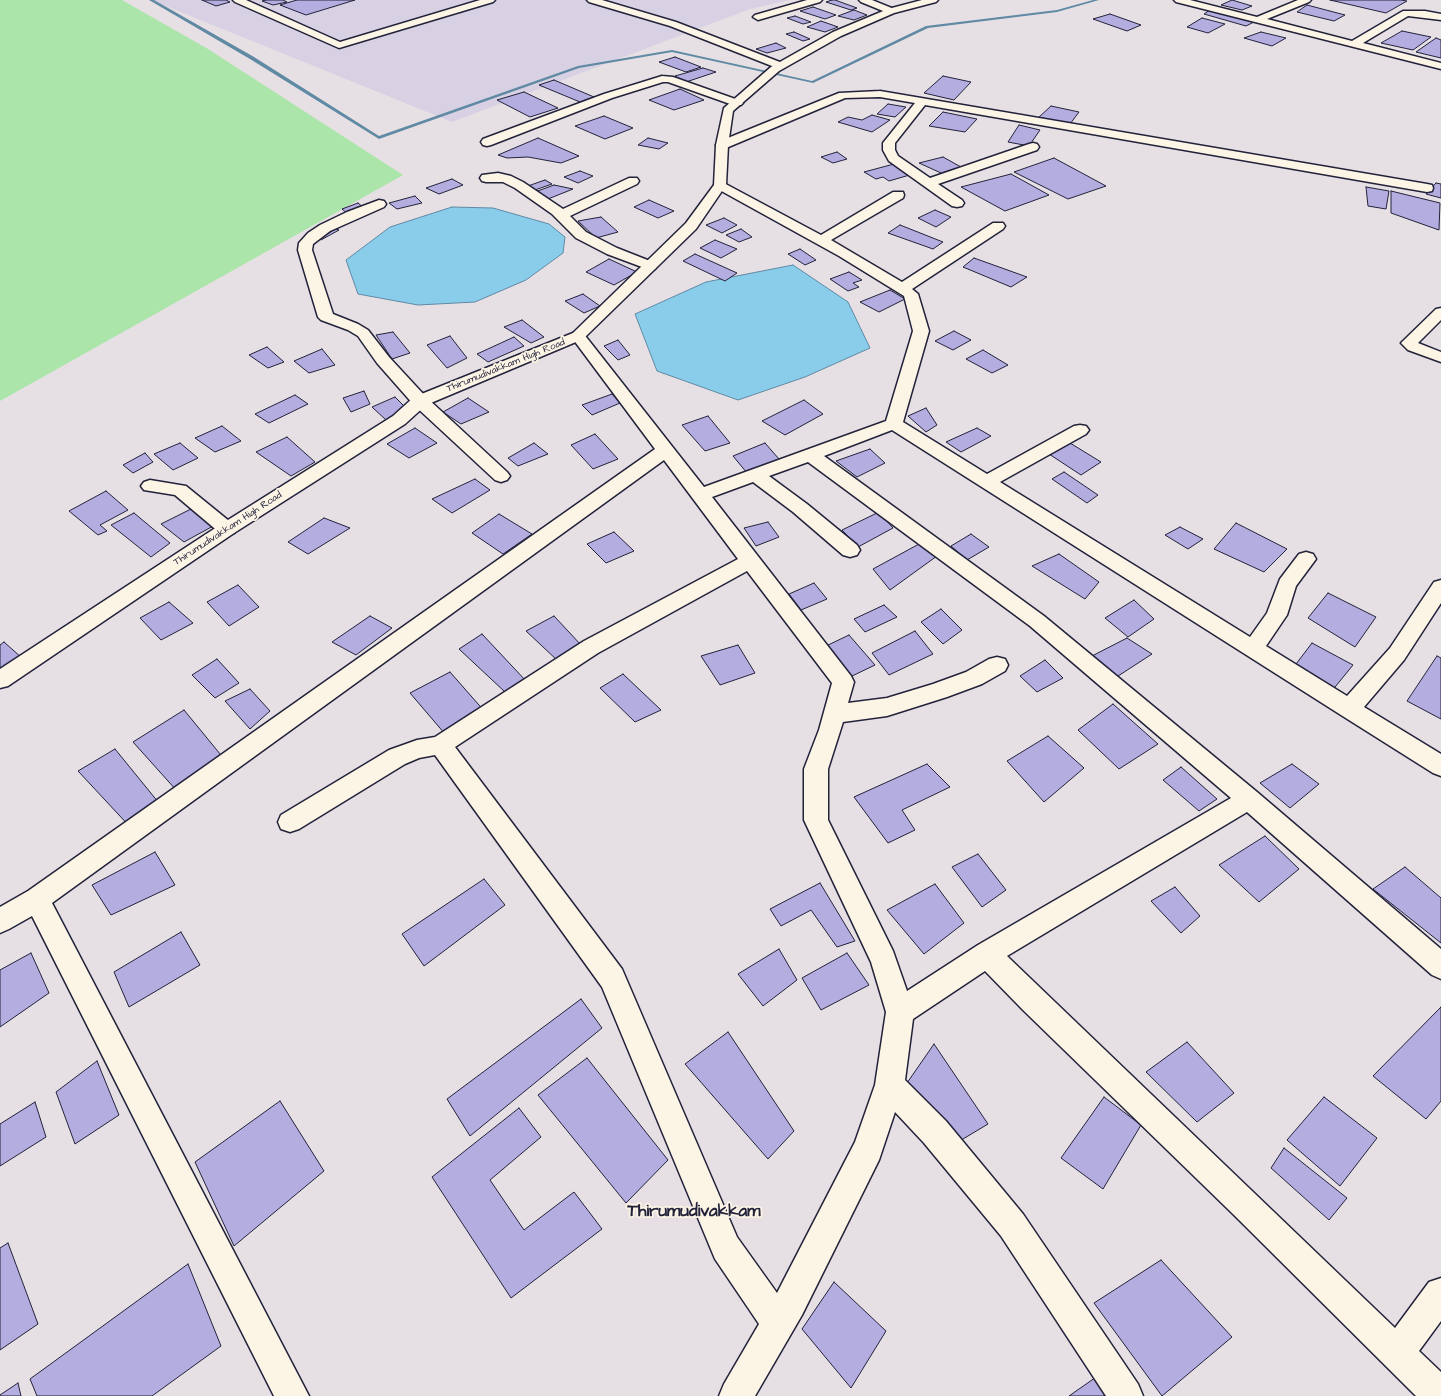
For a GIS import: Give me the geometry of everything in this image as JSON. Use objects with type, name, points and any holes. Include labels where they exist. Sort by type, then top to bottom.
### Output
[{"type":"street","points":[[238,0],[339,45],[490,0]]},
{"type":"street","points":[[592,0],[673,24],[778,68]]},
{"type":"street","points":[[758,17],[817,0]]},
{"type":"street","points":[[864,0],[891,11]]},
{"type":"street","points":[[894,424],[921,331],[911,294],[821,240],[720,185],[722,145],[728,110],[758,83],[778,68],[837,34],[891,11],[933,0]]},
{"type":"street","points":[[1179,0],[1441,66]]},
{"type":"street","points":[[1201,6],[1217,0]]},
{"type":"street","points":[[1257,20],[1306,0]]},
{"type":"street","points":[[1354,44],[1406,13],[1425,14],[1441,18]]},
{"type":"street","points":[[487,142],[608,96],[662,79],[669,79],[736,103]]},
{"type":"street","points":[[722,145],[843,95],[880,94],[1428,188]]},
{"type":"street","points":[[922,102],[889,143],[889,150],[893,158],[957,203]]},
{"type":"street","points":[[928,183],[1033,147]]},
{"type":"street","points":[[486,178],[498,177],[507,179],[519,185],[557,211],[581,235],[612,251],[650,266]]},
{"type":"street","points":[[561,215],[633,181]]},
{"type":"street","name":"Thirumudivakkam High Road","points":[[0,680],[227,529],[399,420],[420,401],[578,336],[691,226],[720,185]]},
{"type":"street","points":[[821,240],[898,195]]},
{"type":"street","points":[[379,204],[325,228],[306,243],[304,250],[326,317],[353,327],[363,333],[383,360],[420,401],[501,476]]},
{"type":"street","points":[[902,289],[998,226]]},
{"type":"street","points":[[1441,312],[1409,343],[1414,347],[1441,358]]},
{"type":"street","points":[[578,336],[844,682],[835,714],[816,769],[816,820],[884,960],[900,1012],[890,1085],[868,1149],[790,1303],[736,1396]]},
{"type":"street","points":[[700,495],[894,424]]},
{"type":"street","points":[[894,424],[1441,766]]},
{"type":"street","points":[[986,482],[1080,430]]},
{"type":"street","points":[[0,921],[37,899],[666,450]]},
{"type":"street","points":[[811,454],[1037,621],[1249,799],[1441,966]]},
{"type":"street","points":[[756,475],[800,508],[850,550]]},
{"type":"street","points":[[150,486],[180,490],[227,529]]},
{"type":"street","points":[[1253,649],[1277,614],[1280,600],[1287,584],[1306,559]]},
{"type":"street","points":[[290,822],[396,757],[417,749],[440,745],[591,647],[750,561]]},
{"type":"street","points":[[1350,709],[1397,654],[1441,587]]},
{"type":"street","points":[[835,714],[887,707],[939,691],[974,678],[997,665]]},
{"type":"street","points":[[440,745],[612,978],[726,1248],[778,1323]]},
{"type":"street","points":[[900,1012],[987,954],[1249,799]]},
{"type":"street","points":[[37,899],[292,1396]]},
{"type":"street","points":[[987,954],[1033,1001],[1244,1203],[1441,1396]]},
{"type":"street","points":[[890,1085],[935,1132],[1012,1225],[1126,1396]]},
{"type":"street","points":[[1397,1353],[1441,1294]]},
{"type":"shaded area","points":[[151,0],[790,0],[750,9],[452,122]]},
{"type":"green space","points":[[0,0],[122,0],[208,49],[403,175],[0,401]]},
{"type":"water","points":[[452,207],[493,208],[549,224],[565,237],[563,253],[526,280],[475,302],[418,305],[358,294],[346,260],[390,227]]},
{"type":"water","points":[[793,265],[848,302],[870,348],[805,377],[738,400],[657,371],[635,314],[706,282]]},
{"type":"building","points":[[202,0],[226,0],[230,2],[216,6]]},
{"type":"building","points":[[283,0],[287,2],[273,5],[262,1]]},
{"type":"building","points":[[297,0],[355,0],[306,15],[280,5]]},
{"type":"building","points":[[832,0],[857,8],[851,10],[826,2]]},
{"type":"building","points":[[1232,0],[1252,6],[1242,10],[1221,5]]},
{"type":"building","points":[[1330,0],[1401,0],[1407,1],[1386,13]]},
{"type":"building","points":[[1307,5],[1345,15],[1334,21],[1297,12]]},
{"type":"building","points":[[813,7],[836,15],[825,19],[800,11]]},
{"type":"building","points":[[854,10],[867,15],[854,20],[838,16]]},
{"type":"building","points":[[1210,10],[1254,22],[1246,26],[1204,14]]},
{"type":"building","points":[[1110,14],[1141,25],[1127,31],[1093,19]]},
{"type":"building","points":[[795,16],[811,22],[803,24],[787,18]]},
{"type":"building","points":[[1202,18],[1225,24],[1208,33],[1187,27]]},
{"type":"building","points":[[821,21],[838,27],[825,32],[807,27]]},
{"type":"building","points":[[1402,31],[1431,37],[1413,50],[1381,43]]},
{"type":"building","points":[[794,32],[810,39],[803,41],[786,34]]},
{"type":"building","points":[[1261,32],[1286,38],[1272,46],[1244,38]]},
{"type":"building","points":[[1436,38],[1441,40],[1441,58],[1416,52]]},
{"type":"building","points":[[776,43],[786,48],[767,53],[756,49]]},
{"type":"building","points":[[675,57],[701,67],[686,72],[659,62]]},
{"type":"building","points":[[703,68],[716,72],[686,82],[675,76]]},
{"type":"building","points":[[943,76],[971,82],[954,100],[924,93]]},
{"type":"building","points":[[554,80],[594,97],[580,102],[539,85]]},
{"type":"building","points":[[680,89],[704,100],[674,110],[649,100]]},
{"type":"building","points":[[524,92],[558,108],[530,117],[497,100]]},
{"type":"building","points":[[888,104],[906,107],[895,117],[877,114]]},
{"type":"building","points":[[1051,106],[1079,112],[1070,124],[1038,118]]},
{"type":"building","points":[[943,112],[977,119],[965,132],[929,126]]},
{"type":"building","points":[[872,115],[890,120],[872,132],[838,122],[848,117],[862,120]]},
{"type":"building","points":[[604,116],[633,128],[605,139],[575,126]]},
{"type":"building","points":[[1019,125],[1040,130],[1029,146],[1008,142]]},
{"type":"building","points":[[538,138],[579,156],[561,163],[528,157],[507,158],[498,155]]},
{"type":"building","points":[[648,138],[668,143],[659,149],[638,145]]},
{"type":"building","points":[[837,152],[847,159],[833,163],[821,157]]},
{"type":"building","points":[[943,157],[961,167],[941,173],[919,163]]},
{"type":"building","points":[[1054,158],[1106,186],[1068,199],[1014,172]]},
{"type":"building","points":[[894,164],[913,174],[889,181],[883,177],[876,179],[864,172]]},
{"type":"building","points":[[580,171],[593,176],[578,183],[564,177]]},
{"type":"building","points":[[1011,174],[1049,195],[1005,211],[961,187]]},
{"type":"building","points":[[452,179],[463,185],[439,194],[426,188]]},
{"type":"building","points":[[545,180],[552,184],[532,191],[525,187]]},
{"type":"building","points":[[1436,183],[1441,184],[1441,198],[1426,194]]},
{"type":"building","points":[[554,185],[573,189],[548,199],[535,192]]},
{"type":"building","points":[[1366,187],[1389,191],[1386,209],[1368,206]]},
{"type":"building","points":[[1391,191],[1440,203],[1439,230],[1391,213]]},
{"type":"building","points":[[415,196],[422,203],[397,209],[389,203]]},
{"type":"building","points":[[649,200],[674,211],[658,218],[634,207]]},
{"type":"building","points":[[358,203],[364,208],[348,214],[342,209]]},
{"type":"building","points":[[935,210],[951,217],[936,227],[918,218]]},
{"type":"building","points":[[601,217],[618,232],[596,238],[578,221]]},
{"type":"building","points":[[724,218],[737,225],[722,233],[706,225]]},
{"type":"building","points":[[900,225],[943,242],[933,249],[888,233]]},
{"type":"building","points":[[336,229],[339,230],[321,240],[319,238]]},
{"type":"building","points":[[741,229],[752,237],[739,242],[726,235]]},
{"type":"building","points":[[715,240],[737,249],[721,258],[700,248]]},
{"type":"building","points":[[800,249],[816,260],[805,265],[788,254]]},
{"type":"building","points":[[695,254],[737,273],[725,281],[683,261]]},
{"type":"building","points":[[974,258],[1027,277],[1011,287],[963,267]]},
{"type":"building","points":[[609,259],[637,272],[614,285],[586,272]]},
{"type":"building","points":[[849,272],[862,280],[853,283],[859,287],[848,291],[830,279]]},
{"type":"building","points":[[890,290],[905,299],[879,312],[860,302]]},
{"type":"building","points":[[583,294],[600,306],[584,313],[565,301]]},
{"type":"building","points":[[522,320],[544,337],[531,343],[504,327]]},
{"type":"building","points":[[954,331],[971,340],[953,350],[935,341]]},
{"type":"building","points":[[393,332],[410,353],[392,359],[376,335]]},
{"type":"building","points":[[450,336],[467,358],[447,368],[427,345]]},
{"type":"building","points":[[514,337],[524,346],[488,362],[477,354]]},
{"type":"building","points":[[618,340],[630,355],[618,360],[604,346]]},
{"type":"building","points":[[267,347],[284,362],[268,368],[249,355]]},
{"type":"building","points":[[322,349],[335,365],[309,373],[294,361]]},
{"type":"building","points":[[983,350],[1008,365],[992,373],[966,359]]},
{"type":"building","points":[[364,391],[370,404],[351,412],[343,398]]},
{"type":"building","points":[[612,394],[620,403],[592,415],[582,405]]},
{"type":"building","points":[[295,395],[308,404],[269,423],[255,414]]},
{"type":"building","points":[[395,397],[407,409],[386,420],[372,407]]},
{"type":"building","points":[[468,398],[489,412],[461,424],[443,412]]},
{"type":"building","points":[[804,400],[823,414],[785,435],[762,421]]},
{"type":"building","points":[[926,408],[937,425],[926,432],[908,416]]},
{"type":"building","points":[[708,416],[730,443],[705,451],[682,425]]},
{"type":"building","points":[[222,426],[241,441],[215,452],[195,438]]},
{"type":"building","points":[[415,428],[437,443],[409,458],[387,444]]},
{"type":"building","points":[[977,428],[991,436],[961,452],[946,442]]},
{"type":"building","points":[[595,434],[618,459],[593,469],[571,445]]},
{"type":"building","points":[[287,437],[315,462],[291,476],[256,452]]},
{"type":"building","points":[[180,443],[198,458],[173,470],[154,454]]},
{"type":"building","points":[[534,443],[548,454],[518,466],[508,458]]},
{"type":"building","points":[[765,443],[779,459],[747,473],[733,456]]},
{"type":"building","points":[[1070,443],[1101,462],[1081,475],[1049,454]]},
{"type":"building","points":[[870,449],[885,463],[857,477],[836,461]]},
{"type":"building","points":[[145,453],[153,462],[133,473],[123,465]]},
{"type":"building","points":[[1064,472],[1098,495],[1087,503],[1052,479]]},
{"type":"building","points":[[475,479],[490,490],[452,513],[432,499]]},
{"type":"building","points":[[106,491],[128,510],[100,525],[107,531],[98,535],[69,511]]},
{"type":"building","points":[[193,508],[215,525],[184,542],[161,524]]},
{"type":"building","points":[[879,512],[893,528],[858,547],[842,530]]},
{"type":"building","points":[[134,513],[170,543],[151,557],[111,525]]},
{"type":"building","points":[[499,514],[532,534],[503,554],[472,533]]},
{"type":"building","points":[[324,518],[350,528],[308,554],[288,542]]},
{"type":"building","points":[[768,522],[779,537],[756,546],[744,528]]},
{"type":"building","points":[[1236,523],[1287,549],[1264,572],[1214,549]]},
{"type":"building","points":[[1180,527],[1203,539],[1188,549],[1165,535]]},
{"type":"building","points":[[614,532],[634,551],[606,563],[587,544]]},
{"type":"building","points":[[971,534],[989,547],[967,560],[951,546]]},
{"type":"building","points":[[919,544],[937,556],[890,590],[873,569]]},
{"type":"building","points":[[1059,554],[1099,582],[1085,599],[1032,566]]},
{"type":"building","points":[[814,583],[827,599],[801,610],[789,594]]},
{"type":"building","points":[[238,585],[259,607],[229,626],[207,602]]},
{"type":"building","points":[[1328,593],[1376,617],[1355,647],[1308,618]]},
{"type":"building","points":[[1134,600],[1154,619],[1128,637],[1105,618]]},
{"type":"building","points":[[169,602],[193,623],[161,640],[140,618]]},
{"type":"building","points":[[884,605],[897,617],[865,632],[854,619]]},
{"type":"building","points":[[941,609],[962,630],[943,644],[921,622]]},
{"type":"building","points":[[370,616],[392,628],[356,655],[332,642]]},
{"type":"building","points":[[554,616],[582,646],[558,661],[526,631]]},
{"type":"building","points":[[915,631],[933,654],[889,675],[872,653]]},
{"type":"building","points":[[482,634],[527,682],[505,692],[459,649]]},
{"type":"building","points":[[849,635],[875,665],[850,677],[824,647]]},
{"type":"building","points":[[1127,638],[1152,654],[1115,678],[1090,657]]},
{"type":"building","points":[[4,642],[22,658],[0,671],[0,645]]},
{"type":"building","points":[[1312,643],[1353,665],[1331,692],[1293,668]]},
{"type":"building","points":[[738,645],[755,673],[720,685],[701,656]]},
{"type":"building","points":[[1437,656],[1441,658],[1441,719],[1407,701]]},
{"type":"building","points":[[217,659],[239,683],[215,698],[192,675]]},
{"type":"building","points":[[1045,660],[1063,678],[1037,692],[1020,676]]},
{"type":"building","points":[[450,672],[486,713],[445,734],[410,693]]},
{"type":"building","points":[[623,674],[661,710],[635,722],[600,688]]},
{"type":"building","points":[[250,689],[270,711],[250,729],[225,701]]},
{"type":"building","points":[[1113,704],[1158,744],[1119,769],[1078,730]]},
{"type":"building","points":[[184,710],[225,760],[177,791],[133,742]]},
{"type":"building","points":[[1048,736],[1084,768],[1044,802],[1007,761]]},
{"type":"building","points":[[115,749],[163,808],[132,829],[78,771]]},
{"type":"building","points":[[927,764],[950,787],[902,810],[915,830],[888,843],[854,797]]},
{"type":"building","points":[[1292,764],[1319,784],[1290,808],[1260,783]]},
{"type":"building","points":[[1181,767],[1217,799],[1199,811],[1163,780]]},
{"type":"building","points":[[1265,836],[1299,869],[1259,902],[1219,865]]},
{"type":"building","points":[[155,852],[175,885],[111,915],[92,885]]},
{"type":"building","points":[[978,854],[1006,890],[982,907],[952,867]]},
{"type":"building","points":[[1405,867],[1441,898],[1441,943],[1373,889]]},
{"type":"building","points":[[484,879],[505,905],[424,966],[402,934]]},
{"type":"building","points":[[820,883],[855,941],[837,947],[811,910],[781,926],[770,909]]},
{"type":"building","points":[[935,884],[964,923],[924,954],[887,910]]},
{"type":"building","points":[[1175,887],[1200,916],[1181,933],[1151,901]]},
{"type":"building","points":[[181,932],[200,965],[129,1007],[114,972]]},
{"type":"building","points":[[779,949],[797,980],[763,1006],[738,974]]},
{"type":"building","points":[[31,953],[49,993],[0,1027],[0,970]]},
{"type":"building","points":[[847,953],[869,985],[821,1010],[802,978]]},
{"type":"building","points":[[581,999],[602,1028],[470,1136],[447,1099]]},
{"type":"building","points":[[1441,1007],[1441,1101],[1426,1119],[1373,1076]]},
{"type":"building","points":[[728,1032],[794,1131],[768,1159],[685,1064]]},
{"type":"building","points":[[1187,1042],[1234,1093],[1197,1122],[1146,1072]]},
{"type":"building","points":[[934,1044],[988,1124],[953,1145],[907,1083]]},
{"type":"building","points":[[587,1058],[668,1160],[626,1203],[538,1095]]},
{"type":"building","points":[[97,1061],[119,1115],[75,1144],[56,1092]]},
{"type":"building","points":[[1104,1097],[1141,1125],[1103,1189],[1061,1158]]},
{"type":"building","points":[[1324,1097],[1377,1138],[1340,1186],[1287,1140]]},
{"type":"building","points":[[280,1101],[324,1171],[234,1246],[195,1162]]},
{"type":"building","points":[[35,1102],[46,1137],[0,1166],[0,1124]]},
{"type":"building","points":[[519,1108],[541,1137],[490,1180],[524,1230],[574,1192],[602,1229],[511,1298],[432,1177]]},
{"type":"building","points":[[1284,1148],[1347,1198],[1329,1220],[1271,1168]]},
{"type":"building","points":[[8,1243],[38,1324],[0,1350],[0,1248]]},
{"type":"building","points":[[1161,1260],[1232,1337],[1162,1396],[1094,1303]]},
{"type":"building","points":[[188,1264],[221,1346],[152,1396],[37,1396],[30,1379]]},
{"type":"building","points":[[834,1282],[886,1331],[851,1388],[802,1329]]},
{"type":"building","points":[[1099,1375],[1114,1396],[1069,1396]]},
{"type":"building","points":[[18,1383],[21,1396],[0,1396],[0,1395]]},
{"type":"waterway","points":[[151,0],[252,58],[379,138],[578,67],[672,51],[813,82],[927,27],[1057,11],[1097,0]]},
{"type":"district","name":"Thirumudivakkam","points":[[694,1212]]}]
